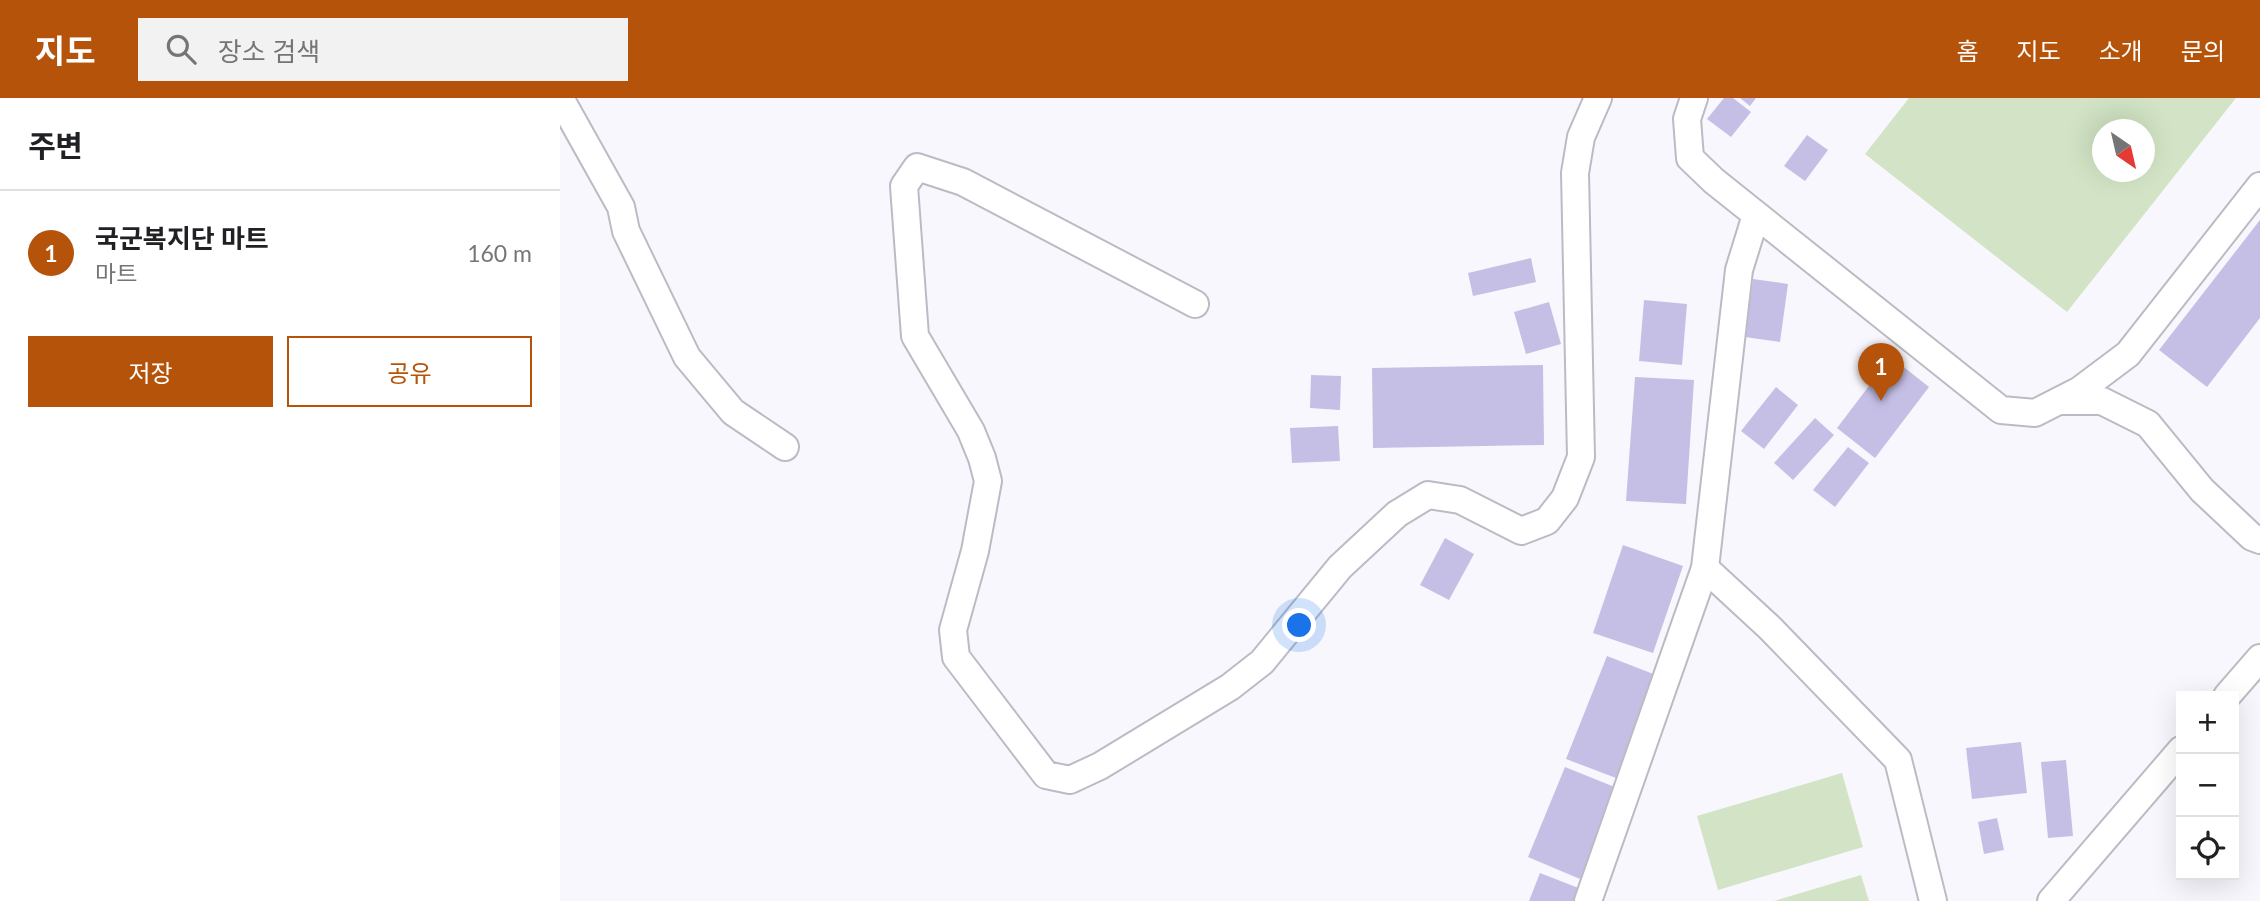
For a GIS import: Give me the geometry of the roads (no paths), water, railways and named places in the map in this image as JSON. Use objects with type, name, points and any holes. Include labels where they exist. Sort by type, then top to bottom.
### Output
[{"type":"street","points":[[561,98],[621,208],[626,231],[687,357],[733,412],[785,447]]},
{"type":"street","points":[[1195,304],[963,182],[917,167],[904,186],[915,336],[971,431],[988,481],[975,551],[953,630],[956,657],[1046,775],[1070,780],[1100,766],[1230,687],[1262,662],[1340,567],[1397,514],[1428,495],[1460,500],[1521,531],[1547,522],[1565,498],[1581,457],[1575,173],[1581,137],[1598,98]]},
{"type":"street","points":[[1693,99],[1687,119],[1690,158],[1714,181],[2001,410],[2035,413],[2080,390],[2128,354],[2260,186]]},
{"type":"street","points":[[1588,901],[1705,568],[1739,270],[1756,215]]},
{"type":"street","points":[[2059,401],[2102,401],[2148,424],[2202,490],[2252,537],[2260,540]]},
{"type":"street","points":[[1705,568],[1770,628],[1898,760],[1933,901]]},
{"type":"street","points":[[2231,691],[2260,658]]},
{"type":"street","points":[[2050,901],[2178,754]]},
{"type":"place","name":"국군복지단 마트","points":[[1881,401]]}]
